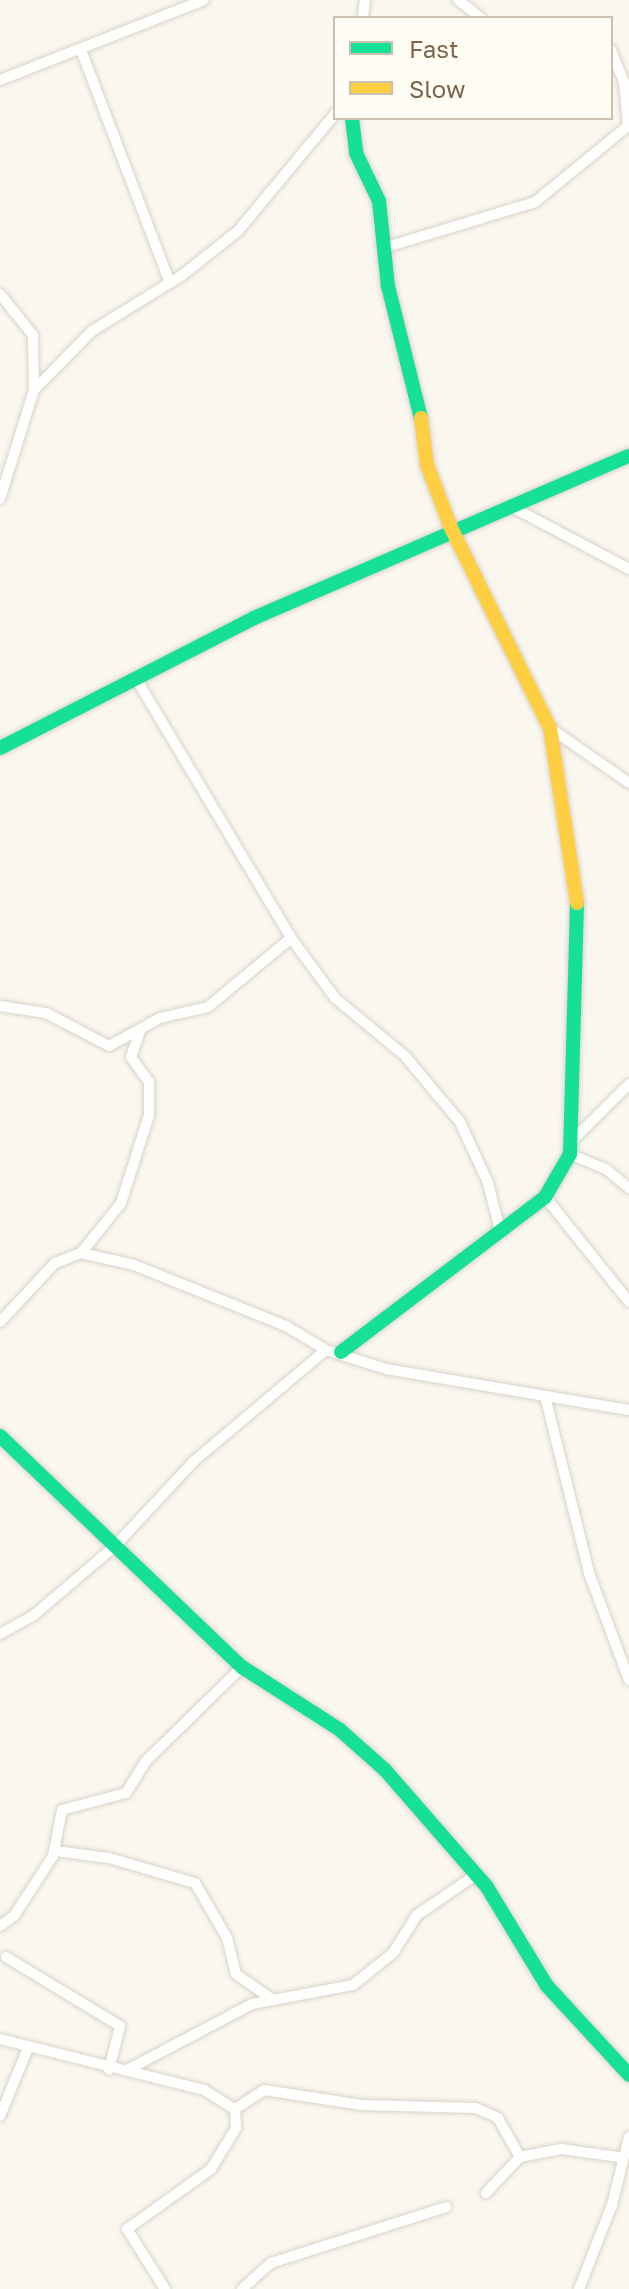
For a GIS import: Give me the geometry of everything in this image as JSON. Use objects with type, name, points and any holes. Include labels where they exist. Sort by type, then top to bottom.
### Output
[{"type":"street","points":[[0,80],[204,0]]},
{"type":"street","points":[[458,0],[478,16]]},
{"type":"street","points":[[81,50],[170,283]]},
{"type":"street","points":[[383,248],[535,202],[628,126],[624,82],[613,55]]},
{"type":"street","points":[[624,82],[629,70]]},
{"type":"street","points":[[34,390],[92,331],[170,283],[238,231],[333,116]]},
{"type":"street","points":[[352,120],[356,153],[379,201],[383,248],[415,378],[420,442],[451,528],[550,728],[570,829],[578,912],[570,1148]]},
{"type":"street","points":[[0,294],[33,335],[34,390],[0,499]]},
{"type":"street","points":[[0,748],[138,682],[254,618],[451,528],[629,456]]},
{"type":"street","points":[[510,506],[629,569]]},
{"type":"street","points":[[138,682],[291,938],[335,998],[405,1056],[448,1105],[472,1142],[500,1230]]},
{"type":"street","points":[[550,728],[629,783]]},
{"type":"street","points":[[0,1006],[46,1013],[109,1046],[141,1028],[208,1007],[291,938]]},
{"type":"street","points":[[0,1322],[55,1263],[81,1253],[121,1203],[149,1115],[149,1082],[131,1057],[141,1028]]},
{"type":"street","points":[[0,1634],[34,1615],[115,1546],[194,1461],[334,1351],[545,1197],[570,1148],[629,1084]]},
{"type":"street","points":[[570,1148],[606,1169],[629,1188]]},
{"type":"street","points":[[545,1197],[629,1302]]},
{"type":"street","points":[[81,1253],[155,1272],[286,1326],[334,1351],[386,1369],[502,1384],[546,1400],[629,1410]]},
{"type":"street","points":[[546,1400],[589,1573],[629,1680]]},
{"type":"street","points":[[0,1436],[242,1667],[354,1740],[498,1903],[547,1986],[629,2075]]},
{"type":"street","points":[[0,1926],[14,1916],[56,1851],[62,1810],[126,1793],[146,1761],[242,1667]]},
{"type":"street","points":[[56,1851],[109,1858],[195,1883],[227,1938],[236,1974],[273,2000]]},
{"type":"street","points":[[124,2071],[228,2014],[273,2000],[353,1985],[393,1953],[417,1915],[474,1876]]},
{"type":"street","points":[[6,1957],[120,2026],[109,2070]]},
{"type":"street","points":[[0,2039],[109,2070],[204,2090],[235,2109]]},
{"type":"street","points":[[0,2116],[28,2048]]},
{"type":"street","points":[[235,2109],[264,2090],[362,2105],[476,2108],[498,2118],[520,2157]]},
{"type":"street","points":[[165,2289],[127,2229],[211,2169],[236,2128],[235,2109]]},
{"type":"street","points":[[579,2289],[612,2205],[619,2157],[629,2137]]},
{"type":"street","points":[[486,2193],[520,2157],[561,2149],[619,2157]]},
{"type":"street","points":[[242,2289],[271,2263],[446,2207]]},
{"type":"traffic: fast","points":[[352,120],[356,153],[379,201],[388,286],[421,418]]},
{"type":"traffic: fast","points":[[0,748],[254,618],[629,456]]},
{"type":"traffic: fast","points":[[341,1352],[545,1197],[570,1154],[577,903]]},
{"type":"traffic: fast","points":[[0,1436],[242,1667],[340,1730],[385,1770],[487,1887],[547,1986],[629,2075]]},
{"type":"traffic: slow","points":[[421,418],[427,465],[451,528],[550,728],[577,903]]}]
